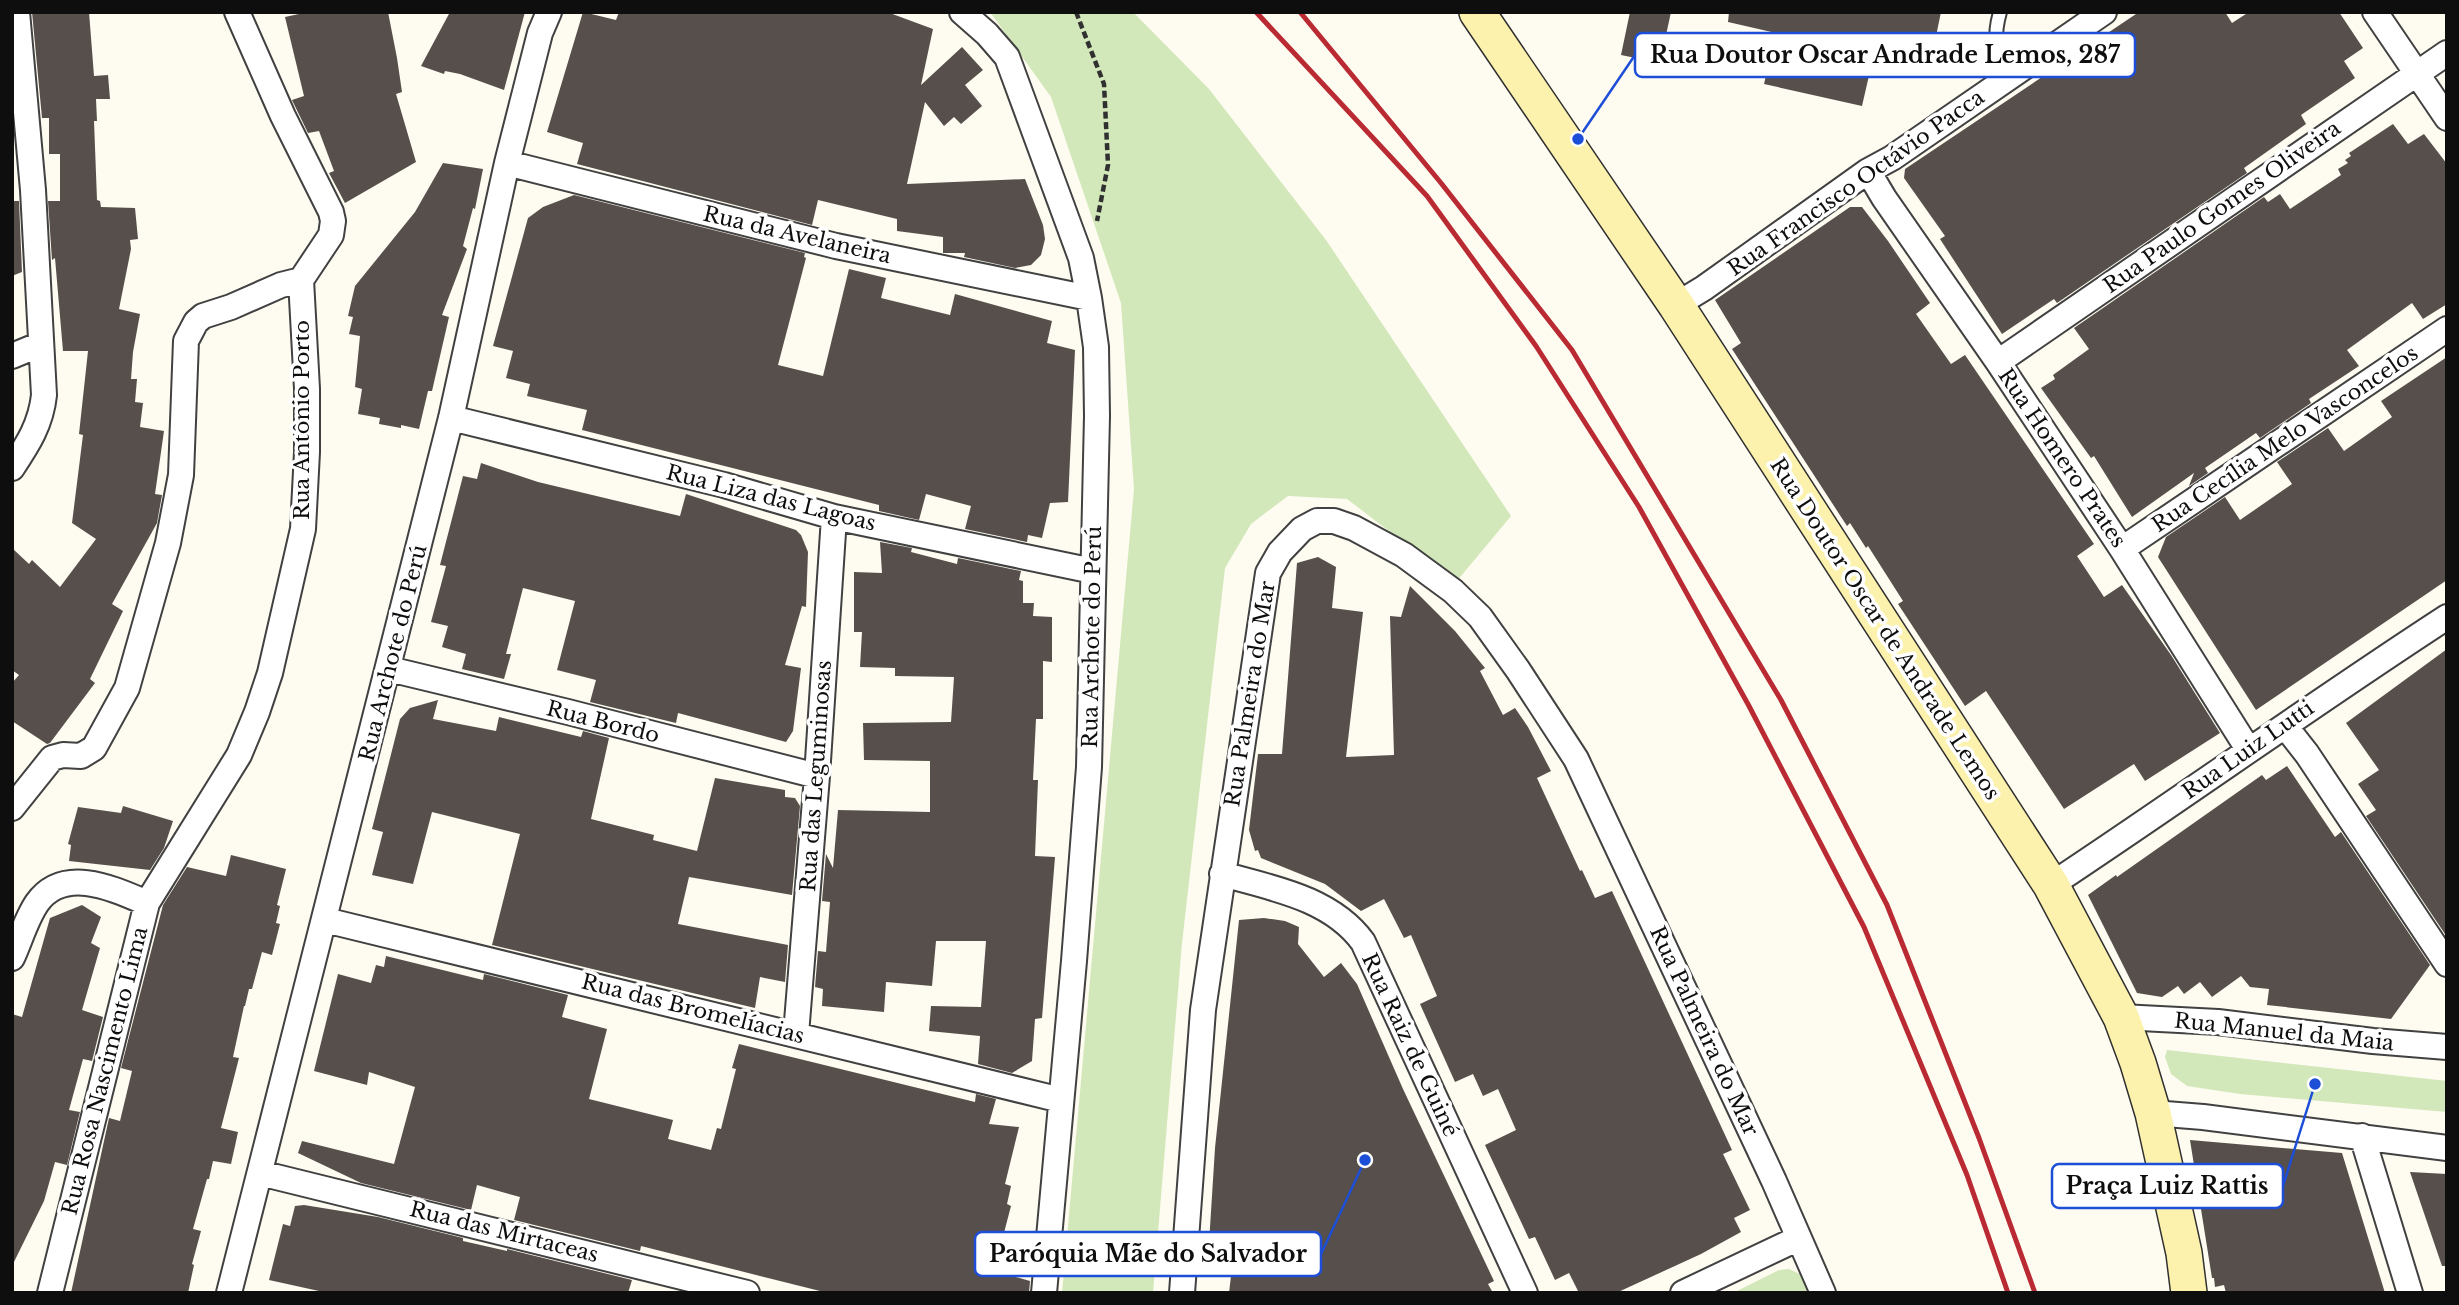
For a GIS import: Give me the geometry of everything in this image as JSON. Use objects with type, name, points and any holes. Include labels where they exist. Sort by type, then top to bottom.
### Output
[{"type":"street","points":[[12,468],[42,414],[44,395],[33,190],[17,75],[17,12]]},
{"type":"street","points":[[12,808],[52,758],[63,755],[82,756],[94,748],[127,688],[168,543],[180,475],[186,341],[192,329],[203,316],[281,285],[301,280],[331,235],[331,212],[283,116],[237,12]]},
{"type":"street","name":"Rua Archote do Perú","points":[[229,1293],[452,418],[507,163],[540,33],[549,12]]},
{"type":"street","name":"Rua Archote do Perú","points":[[962,12],[971,18],[1007,57],[1081,258],[1096,347],[1097,416],[1089,767],[1044,1293]]},
{"type":"street","name":"Rua Doutor Oscar de Andrade Lemos","points":[[1477,12],[1676,305],[2051,885],[2121,1017],[2153,1113],[2184,1253],[2189,1293]]},
{"type":"street","name":"Rua Francisco Octávio Pacca","points":[[1676,305],[1868,171],[1892,158],[2104,12]]},
{"type":"street","points":[[2375,12],[2447,118]]},
{"type":"street","name":"Rua Paulo Gomes Oliveira","points":[[1998,362],[2447,53]]},
{"type":"street","name":"Rua da Avelaneira","points":[[507,163],[836,246],[1089,298]]},
{"type":"street","name":"Rua Homero Prates","points":[[1868,171],[2122,549],[2248,749]]},
{"type":"street","name":"Rua Antônio Porto","points":[[147,903],[239,755],[270,673],[303,529],[307,389],[301,280]]},
{"type":"street","name":"Rua Cecília Melo Vasconcelos","points":[[2122,549],[2447,330]]},
{"type":"street","points":[[12,356],[41,344]]},
{"type":"street","name":"Rua Liza das Lagoas","points":[[452,418],[724,485],[834,517],[1093,570]]},
{"type":"street","name":"Rua das Leguminosas","points":[[796,1034],[834,517]]},
{"type":"street","name":"Rua Palmeira do Mar","points":[[1182,1293],[1203,1010],[1268,573],[1280,552],[1302,528],[1317,521],[1334,521],[1354,528],[1405,555],[1453,591],[1480,617],[1518,670],[1576,759],[1769,1169],[1823,1293]]},
{"type":"street","name":"Rua Luiz Lutti","points":[[2051,885],[2248,749],[2447,617]]},
{"type":"street","name":"Rua Bordo","points":[[389,669],[817,776]]},
{"type":"street","points":[[2285,726],[2307,754],[2447,964]]},
{"type":"street","name":"Rua Raiz de Guiné","points":[[1222,874],[1284,891],[1318,906],[1352,927],[1363,942],[1525,1293]]},
{"type":"street","name":"Rua Rosa Nascimento Lima","points":[[12,958],[37,903],[62,885],[85,881],[147,903],[50,1293]]},
{"type":"street","name":"Rua das Bromelíacias","points":[[325,920],[1061,1100]]},
{"type":"street","name":"Rua Manuel da Maia","points":[[2121,1017],[2218,1022],[2372,1041],[2447,1047]]},
{"type":"street","points":[[2153,1113],[2447,1148]]},
{"type":"street","points":[[2362,1136],[2410,1293]]},
{"type":"street","name":"Rua das Mirtaceas","points":[[260,1172],[747,1293]]},
{"type":"street","points":[[1683,1293],[1799,1238]]},
{"type":"lane","points":[[2000,12],[1994,34],[2001,50],[2018,71]]},
{"type":"path","points":[[1076,12],[1104,84],[1108,165],[1098,219],[1081,258]]},
{"type":"green space","points":[[990,12],[1133,12],[1209,89],[1326,240],[1511,516],[1456,582],[1347,499],[1288,496],[1251,524],[1225,568],[1182,943],[1153,1293],[1062,1293],[1134,489],[1121,303],[1051,97]]},
{"type":"green space","points":[[2167,1050],[2447,1081],[2447,1112],[2240,1094],[2187,1086],[2171,1074],[2165,1057]]},
{"type":"green space","points":[[1789,1269],[1806,1277],[1815,1293],[1733,1293],[1779,1270]]},
{"type":"building","points":[[32,12],[89,12],[94,76],[108,75],[110,99],[96,99],[97,121],[94,121],[97,200],[100,201],[101,207],[135,208],[138,239],[130,240],[131,249],[119,309],[140,314],[131,379],[137,379],[135,402],[143,403],[140,427],[164,431],[155,494],[162,495],[157,523],[112,604],[123,611],[90,679],[95,683],[47,744],[12,721],[12,683],[19,675],[12,670],[12,548],[29,564],[32,560],[60,587],[96,539],[72,523],[83,435],[79,434],[88,351],[63,351],[48,201],[60,201],[60,154],[49,154],[49,118],[42,118]]},
{"type":"building","points":[[308,12],[388,12],[397,58],[402,92],[396,94],[416,162],[345,203],[329,173],[334,171],[319,131],[308,133],[292,100],[304,96],[285,17]]},
{"type":"building","points":[[450,12],[525,12],[504,90],[460,74],[445,71],[444,74],[421,66]]},
{"type":"building","points":[[583,12],[616,20],[619,12],[887,12],[933,29],[921,85],[962,47],[983,70],[965,85],[982,106],[961,124],[954,117],[944,126],[925,102],[907,184],[1025,179],[1043,225],[1045,239],[1041,255],[1031,265],[1015,268],[964,257],[965,253],[943,253],[943,237],[897,231],[897,219],[818,200],[812,225],[577,164],[583,143],[547,132]]},
{"type":"building","points":[[1630,12],[1671,12],[1660,63],[1621,55]]},
{"type":"building","points":[[1729,12],[1941,12],[1929,70],[1873,58],[1862,106],[1764,84],[1776,33],[1728,22]]},
{"type":"building","points":[[2139,12],[2225,12],[2232,23],[2249,12],[2339,12],[2363,48],[2344,61],[2355,78],[2301,115],[2306,124],[2244,168],[2247,173],[2057,303],[2054,299],[2002,334],[1940,239],[1945,236],[1904,178],[1905,169]]},
{"type":"building","points":[[2393,124],[2408,144],[2424,134],[2447,164],[2447,304],[2423,319],[2412,303],[2347,350],[2359,366],[2309,399],[2311,403],[2260,438],[2256,433],[2205,468],[2208,473],[2189,486],[2194,473],[2132,517],[2094,456],[2091,458],[2041,388],[2055,379],[2053,375],[2089,349],[2074,328],[2264,197],[2268,202],[2280,194],[2290,209],[2341,175],[2338,169],[2348,163],[2345,160],[2351,156],[2349,153]]},
{"type":"building","points":[[443,163],[483,169],[475,209],[473,208],[463,246],[467,249],[442,315],[449,317],[432,391],[428,391],[419,429],[379,424],[380,418],[358,414],[362,389],[355,387],[360,336],[349,334],[353,317],[348,316],[355,286],[415,212]]},
{"type":"building","points":[[574,195],[805,253],[806,258],[778,365],[823,376],[849,269],[886,278],[881,298],[950,315],[955,294],[1052,321],[1047,343],[1075,350],[1068,502],[1050,503],[1042,538],[1028,535],[1027,542],[965,529],[971,506],[926,494],[919,520],[879,511],[879,505],[582,430],[587,410],[527,396],[530,384],[506,378],[513,351],[493,346],[528,218],[543,207]]},
{"type":"building","points":[[12,201],[19,201],[22,272],[12,276]]},
{"type":"building","points":[[1850,207],[1862,207],[1888,241],[1930,303],[1916,314],[1951,364],[1965,355],[2094,544],[2077,556],[2104,597],[2122,585],[2171,655],[2220,733],[2145,781],[2134,764],[2064,809],[1986,691],[1965,706],[1898,604],[1903,601],[1868,546],[1866,548],[1850,523],[1847,526],[1732,349],[1741,343],[1715,300]]},
{"type":"building","points":[[2447,357],[2447,580],[2256,710],[2158,557],[2166,537],[2225,497],[2240,520],[2292,484],[2277,462],[2328,428],[2344,451],[2392,417],[2381,401]]},
{"type":"building","points":[[481,463],[538,482],[680,516],[686,494],[796,530],[808,552],[806,607],[802,606],[785,665],[801,668],[793,731],[786,742],[678,713],[676,723],[590,702],[596,680],[557,670],[575,601],[523,588],[506,654],[511,654],[504,679],[462,669],[466,654],[442,647],[448,626],[431,622],[446,566],[440,565],[463,476],[477,479]]},
{"type":"building","points":[[880,542],[912,548],[911,552],[957,564],[958,558],[1021,571],[1019,580],[1023,581],[1023,603],[1034,603],[1033,616],[1052,617],[1052,662],[1043,661],[1043,719],[1036,719],[1033,780],[1038,780],[1035,856],[1055,857],[1042,1018],[1035,1019],[1032,1061],[1012,1073],[978,1064],[980,1036],[929,1031],[931,1006],[981,1007],[986,941],[936,941],[932,986],[886,982],[884,1012],[822,1006],[823,989],[815,987],[818,951],[826,952],[830,902],[822,901],[826,854],[833,868],[838,810],[930,812],[930,761],[864,760],[863,723],[951,722],[954,677],[895,676],[895,668],[860,667],[862,632],[854,632],[854,572],[882,573]]},
{"type":"building","points":[[1318,557],[1336,567],[1332,608],[1363,612],[1346,757],[1394,755],[1390,616],[1401,617],[1410,586],[1455,631],[1485,668],[1480,671],[1503,715],[1515,708],[1528,727],[1551,771],[1537,778],[1580,871],[1582,870],[1595,898],[1612,891],[1732,1150],[1723,1154],[1750,1210],[1734,1218],[1741,1232],[1701,1254],[1616,1293],[1579,1293],[1569,1273],[1555,1280],[1535,1237],[1529,1239],[1485,1145],[1516,1130],[1498,1089],[1483,1096],[1473,1074],[1455,1082],[1420,1004],[1437,996],[1411,935],[1404,938],[1384,899],[1361,911],[1325,884],[1261,858],[1258,850],[1255,851],[1249,830],[1258,754],[1282,754],[1297,563]]},
{"type":"building","points":[[2447,649],[2447,937],[2366,816],[2376,810],[2358,784],[2379,770],[2346,723]]},
{"type":"building","points":[[438,700],[433,719],[496,731],[499,717],[581,737],[583,731],[609,738],[591,819],[654,835],[653,840],[697,851],[715,778],[785,790],[785,797],[795,798],[800,806],[792,895],[689,877],[678,924],[788,945],[785,982],[760,977],[755,1008],[492,945],[520,834],[432,812],[413,884],[372,875],[383,832],[372,829],[400,719],[410,708]]},
{"type":"building","points":[[2287,766],[2335,837],[2341,832],[2430,965],[2391,1019],[2267,1005],[2269,989],[2250,987],[2241,976],[2212,997],[2200,982],[2184,994],[2178,986],[2162,997],[2137,993],[2088,895],[2262,775],[2266,780]]},
{"type":"building","points":[[123,806],[173,821],[164,848],[150,870],[69,861],[71,845],[68,844],[78,807],[121,813]]},
{"type":"building","points":[[231,855],[286,869],[277,905],[280,906],[276,923],[280,924],[272,955],[262,952],[252,989],[249,989],[244,1006],[233,1057],[239,1058],[221,1128],[238,1132],[231,1164],[213,1161],[207,1179],[193,1229],[201,1231],[188,1293],[71,1293],[109,1118],[120,1121],[132,1071],[121,1068],[163,905],[187,867],[226,876]]},
{"type":"building","points":[[82,905],[101,917],[91,943],[100,948],[82,1010],[103,1017],[92,1061],[83,1059],[69,1110],[80,1112],[67,1165],[55,1162],[44,1201],[12,1266],[12,1014],[22,1017],[50,918]]},
{"type":"building","points":[[1264,918],[1285,921],[1299,927],[1298,944],[1324,977],[1341,963],[1357,984],[1403,1089],[1494,1281],[1488,1284],[1493,1293],[1229,1293],[1231,1276],[1207,1275],[1215,1148],[1239,920]]},
{"type":"building","points":[[386,956],[483,980],[484,974],[568,995],[562,1017],[607,1029],[589,1099],[673,1120],[668,1139],[711,1150],[717,1128],[721,1129],[736,1069],[732,1068],[739,1044],[975,1102],[976,1094],[996,1099],[989,1124],[1019,1127],[1005,1184],[1011,1186],[1007,1204],[1011,1206],[994,1271],[1030,1281],[1029,1293],[828,1293],[641,1246],[640,1251],[514,1220],[520,1197],[477,1185],[471,1210],[361,1183],[298,1153],[302,1141],[394,1164],[415,1087],[369,1072],[367,1085],[314,1071],[338,974],[371,983],[376,965],[384,967]]},
{"type":"building","points":[[2190,1140],[2342,1153],[2385,1293],[2226,1293],[2224,1285],[2215,1287]]},
{"type":"building","points":[[2410,1172],[2447,1174],[2447,1266],[2442,1266]]},
{"type":"building","points":[[304,1205],[378,1217],[463,1238],[463,1241],[632,1280],[628,1293],[328,1293],[269,1280],[283,1224],[290,1226],[295,1206]]},
{"type":"railway","points":[[1256,12],[1427,196],[1536,346],[1639,507],[1749,706],[1864,927],[1967,1175],[2008,1293]]},
{"type":"railway","points":[[1300,12],[1441,183],[1572,350],[1781,700],[1887,905],[1979,1138],[2035,1293]]},
{"type":"place","name":"Rua Doutor Oscar Andrade Lemos, 287","points":[[1578,139]]},
{"type":"place","name":"Praça Luiz Rattis","points":[[2315,1084]]},
{"type":"place","name":"Paróquia Mãe do Salvador","points":[[1365,1160]]}]
